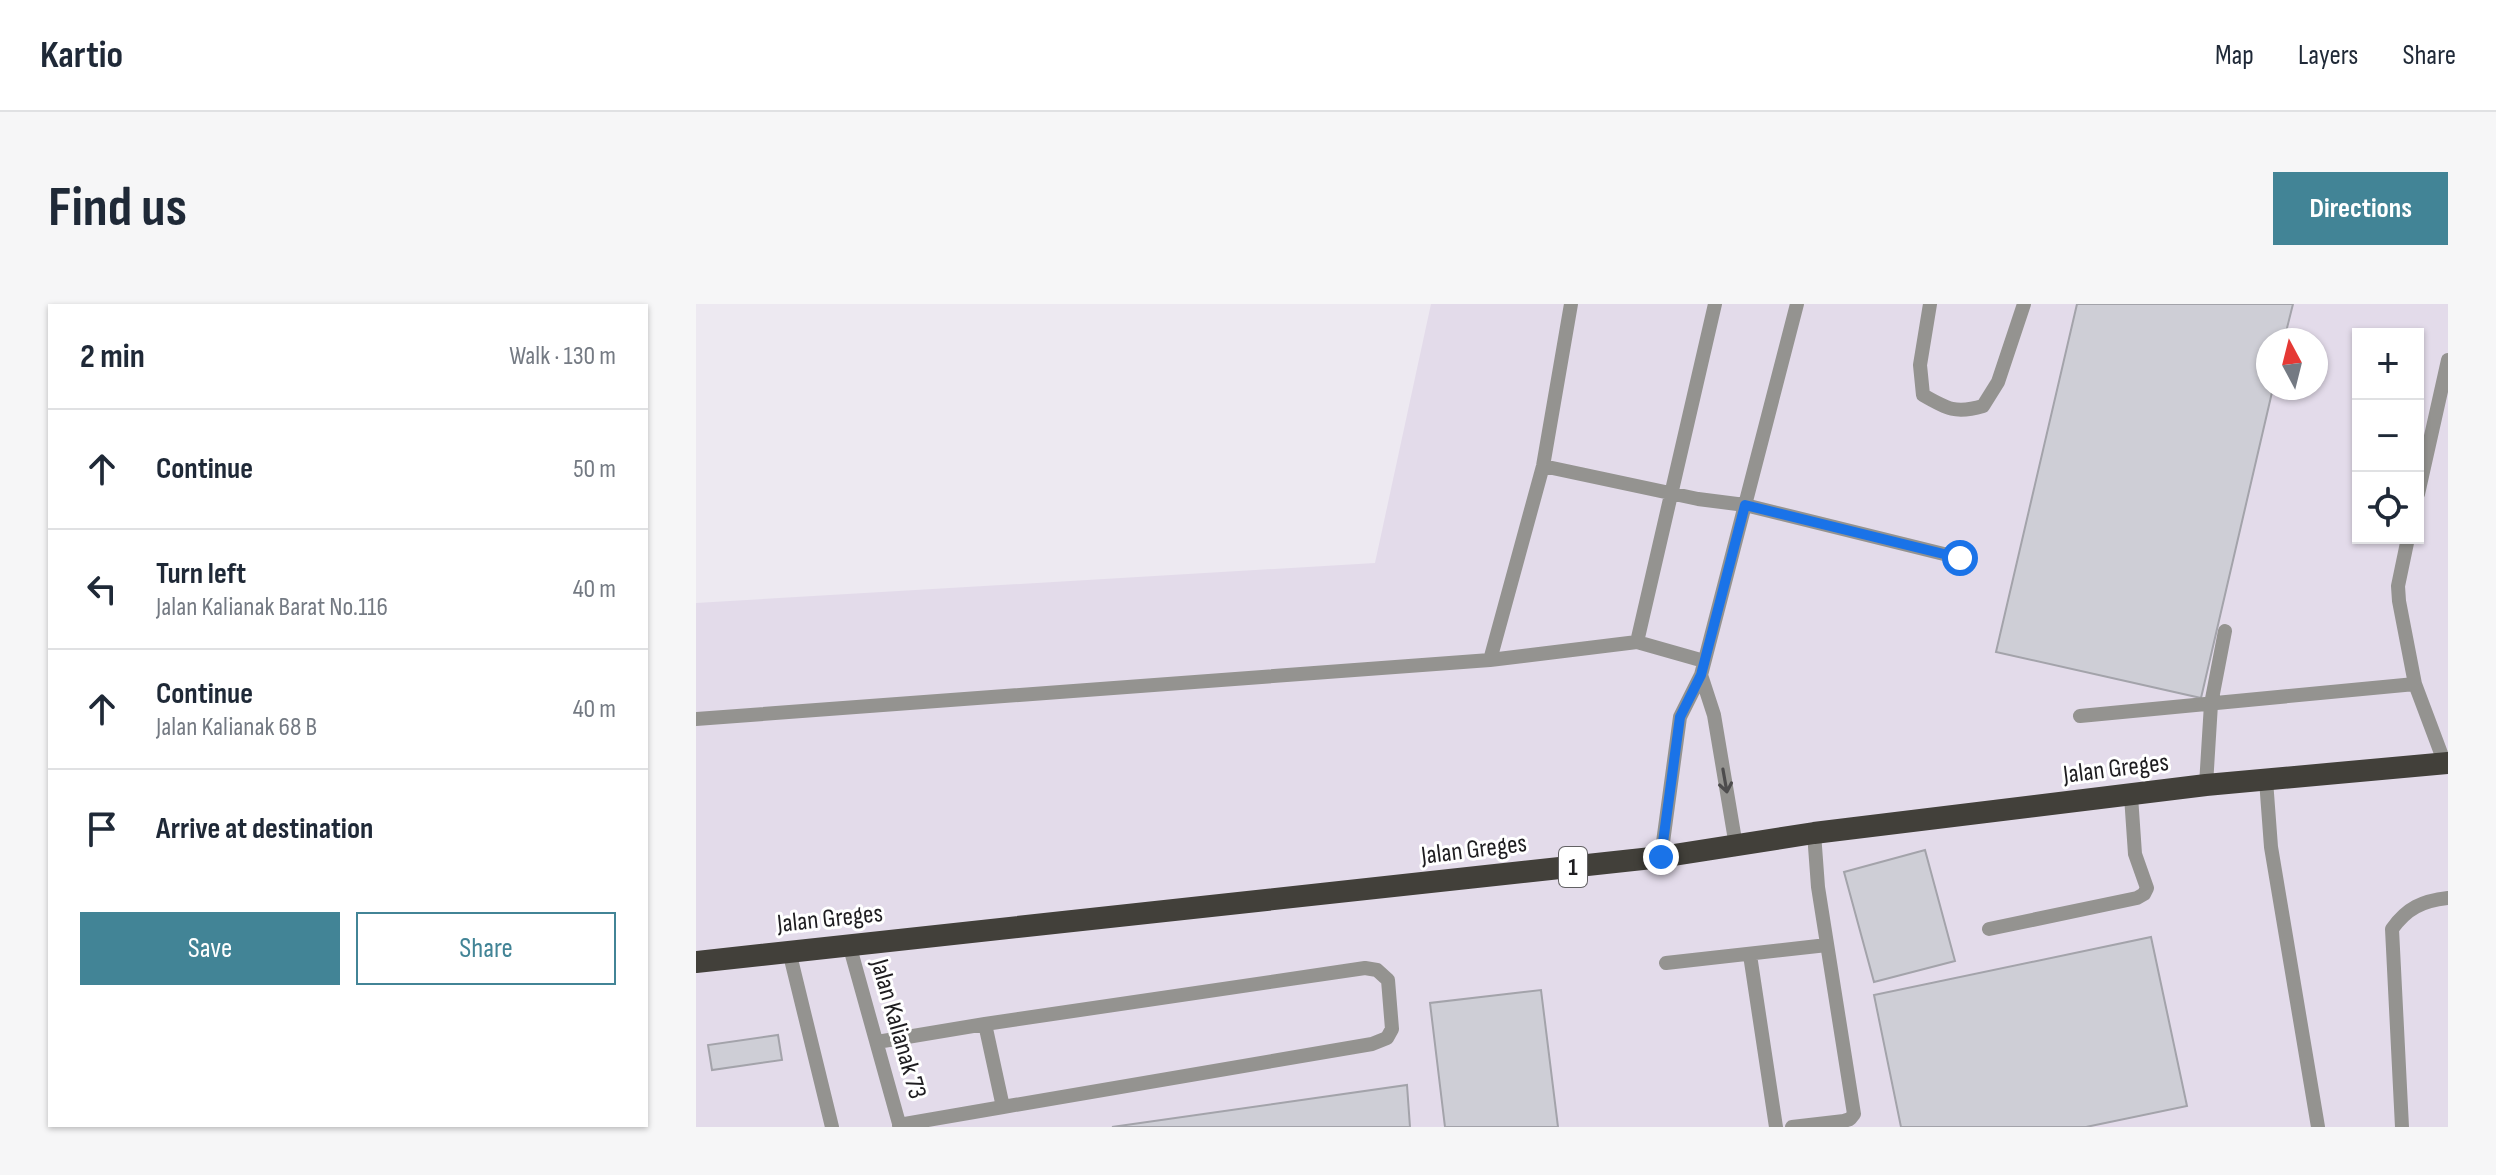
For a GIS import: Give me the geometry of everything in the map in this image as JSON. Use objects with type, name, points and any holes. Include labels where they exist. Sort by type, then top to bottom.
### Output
[{"type":"highway","name":"Jalan Greges","points":[[696,962],[1661,857],[1814,833],[2206,785],[2447,764]]},
{"type":"lane","points":[[1490,660],[1543,466],[1571,304]]},
{"type":"lane","points":[[1637,642],[1715,304]]},
{"type":"lane","points":[[1661,857],[1680,717],[1702,668],[1797,304]]},
{"type":"lane","points":[[1930,304],[1920,365],[1923,395],[1947,410],[1967,411],[1983,406],[1998,382],[2024,304]]},
{"type":"lane","points":[[2423,472],[2448,360]]},
{"type":"lane","points":[[1543,466],[1698,499],[1745,505],[1960,558]]},
{"type":"lane","points":[[2407,544],[2398,586],[2415,684],[2447,764]]},
{"type":"lane","points":[[2206,785],[2211,704],[2225,631]]},
{"type":"lane","points":[[696,719],[1490,660],[1637,642],[1702,668]]},
{"type":"lane","points":[[1702,668],[1714,715],[1736,846]]},
{"type":"lane","points":[[2080,716],[2415,684]]},
{"type":"lane","points":[[2266,780],[2271,847],[2318,1127]]},
{"type":"lane","points":[[1989,929],[2144,894],[2147,888],[2135,854],[2131,796]]},
{"type":"lane","points":[[1792,1127],[1844,1121],[1854,1114],[1818,887],[1814,833]]},
{"type":"lane","points":[[2402,1127],[2392,929],[2404,913],[2431,900],[2448,898]]},
{"type":"lane","name":"Jalan Kalianak 73","points":[[849,944],[900,1126]]},
{"type":"lane","points":[[1666,963],[1827,945]]},
{"type":"lane","points":[[789,951],[832,1127]]},
{"type":"lane","points":[[1750,955],[1776,1127]]},
{"type":"lane","points":[[877,1042],[1365,968],[1377,970],[1388,980],[1392,1029],[1387,1038],[1372,1044],[900,1126]]},
{"type":"lane","points":[[985,1024],[1003,1107]]},
{"type":"shaded area","points":[[1431,304],[2448,304],[2448,1127],[696,1127],[696,603],[1375,563]]},
{"type":"building","points":[[2077,304],[2293,304],[2287,328],[2256,328],[2256,400],[2270,400],[2201,698],[1996,652]]},
{"type":"building","points":[[1925,850],[1955,961],[1874,982],[1844,872]]},
{"type":"building","points":[[2151,937],[2187,1106],[2086,1127],[1901,1127],[1874,995]]},
{"type":"building","points":[[1541,990],[1558,1127],[1445,1127],[1430,1003]]},
{"type":"building","points":[[778,1035],[782,1060],[712,1070],[708,1045]]},
{"type":"building","points":[[1407,1085],[1410,1127],[1112,1127]]},
{"type":"route","points":[[1661,857],[1680,717],[1701,675],[1745,505],[1960,558]]}]
